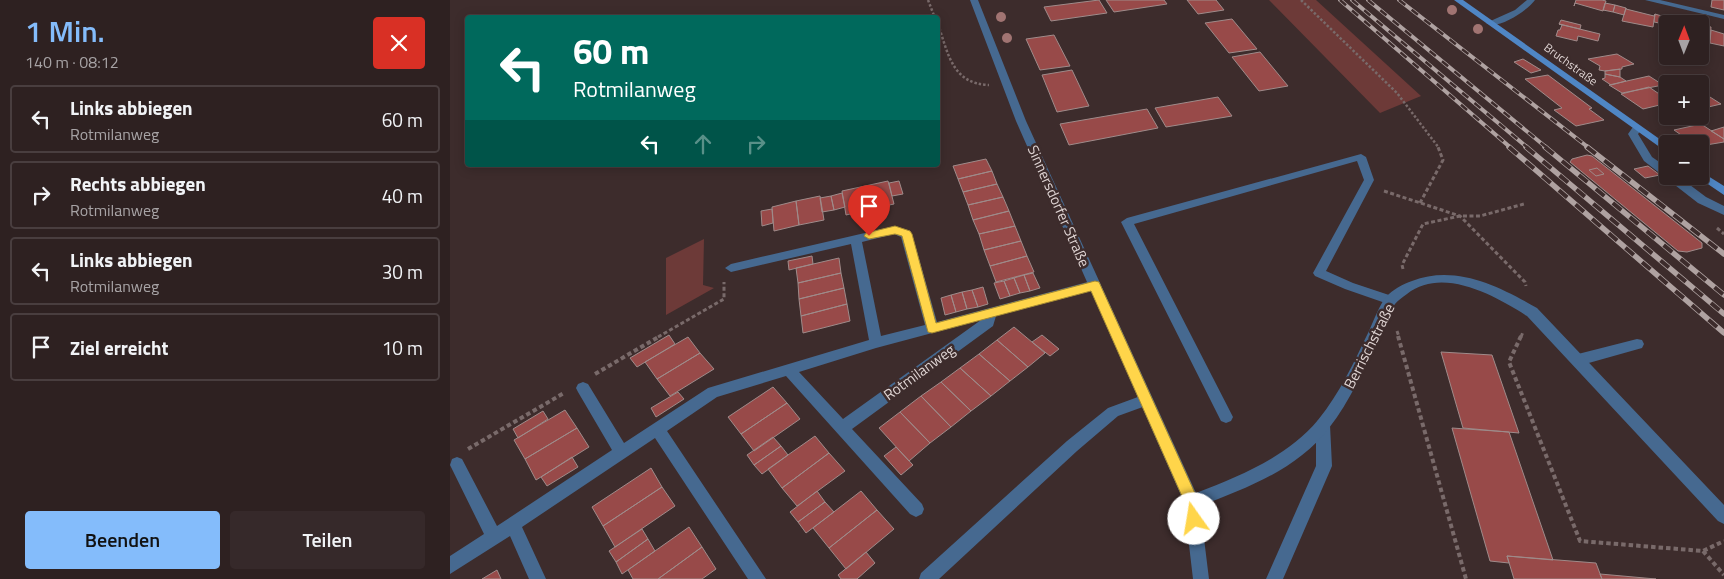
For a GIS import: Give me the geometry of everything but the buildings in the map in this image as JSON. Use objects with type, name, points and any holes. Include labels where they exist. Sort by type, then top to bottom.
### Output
[{"type":"main road","name":"Bruchstraße","points":[[1458,0],[1659,144]]},
{"type":"main road","points":[[1709,180],[1724,191]]},
{"type":"street","name":"Sinnersdorfer Straße","points":[[974,0],[1021,121],[1192,502],[1201,579]]},
{"type":"street","points":[[1490,22],[1510,16],[1529,4],[1531,0]]},
{"type":"street","points":[[1649,0],[1685,4],[1724,17]]},
{"type":"street","points":[[1637,128],[1632,134],[1648,159],[1659,167]]},
{"type":"street","points":[[1226,417],[1127,222],[1361,157],[1370,180],[1319,273],[1349,286],[1391,300]]},
{"type":"street","points":[[1683,185],[1702,200],[1724,211]]},
{"type":"street","name":"Rotmilanweg","points":[[731,268],[895,230],[906,234],[932,328]]},
{"type":"street","points":[[856,239],[876,343]]},
{"type":"street","name":"Berrischstraße","points":[[1192,502],[1238,484],[1291,456],[1323,425],[1346,392],[1391,300],[1399,292],[1409,287],[1441,279],[1460,280],[1499,292],[1532,312],[1724,516]]},
{"type":"street","name":"Rotmilanweg","points":[[450,566],[713,392],[876,343],[1095,285]]},
{"type":"street","name":"Rotmilanweg","points":[[842,428],[988,322],[991,313]]},
{"type":"street","points":[[1578,360],[1638,344]]},
{"type":"street","points":[[788,369],[916,509]]},
{"type":"street","points":[[581,385],[622,452]]},
{"type":"street","points":[[927,579],[1072,446],[1113,412],[1146,400]]},
{"type":"street","points":[[1274,579],[1324,466],[1323,425]]},
{"type":"street","points":[[657,429],[758,579]]},
{"type":"street","points":[[459,459],[494,537]]},
{"type":"street","points":[[513,525],[538,579]]},
{"type":"path","points":[[928,0],[934,15]]},
{"type":"path","points":[[1301,0],[1397,94],[1441,151],[1443,160],[1420,203]]},
{"type":"path","points":[[940,29],[957,73],[964,81],[972,85],[982,86],[1006,83]]},
{"type":"path","points":[[1367,185],[1460,216],[1525,282],[1532,312],[1509,362],[1580,541],[1703,551],[1724,541]]},
{"type":"path","points":[[1409,287],[1402,265],[1423,224],[1460,216],[1480,216],[1524,204]]},
{"type":"path","points":[[459,459],[724,299],[724,279]]},
{"type":"path","points":[[1391,300],[1399,341],[1466,579]]},
{"type":"path","points":[[1703,551],[1724,575]]},
{"type":"shaded area","points":[[1269,0],[1316,0],[1421,96],[1380,113]]},
{"type":"shaded area","points":[[704,239],[703,285],[714,288],[666,315],[666,258]]},
{"type":"railway","points":[[1340,0],[1511,148]]},
{"type":"railway","points":[[1352,0],[1528,148]]},
{"type":"railway","points":[[1368,0],[1547,148]]},
{"type":"railway","points":[[1399,0],[1589,148]]},
{"type":"railway","points":[[1509,147],[1724,333]]},
{"type":"railway","points":[[1526,147],[1724,314]]},
{"type":"railway","points":[[1545,147],[1724,295]]},
{"type":"railway","points":[[1587,147],[1724,254]]},
{"type":"route","points":[[869,236],[895,230],[906,234],[932,328],[1095,285],[1192,502],[1194,519]]}]
